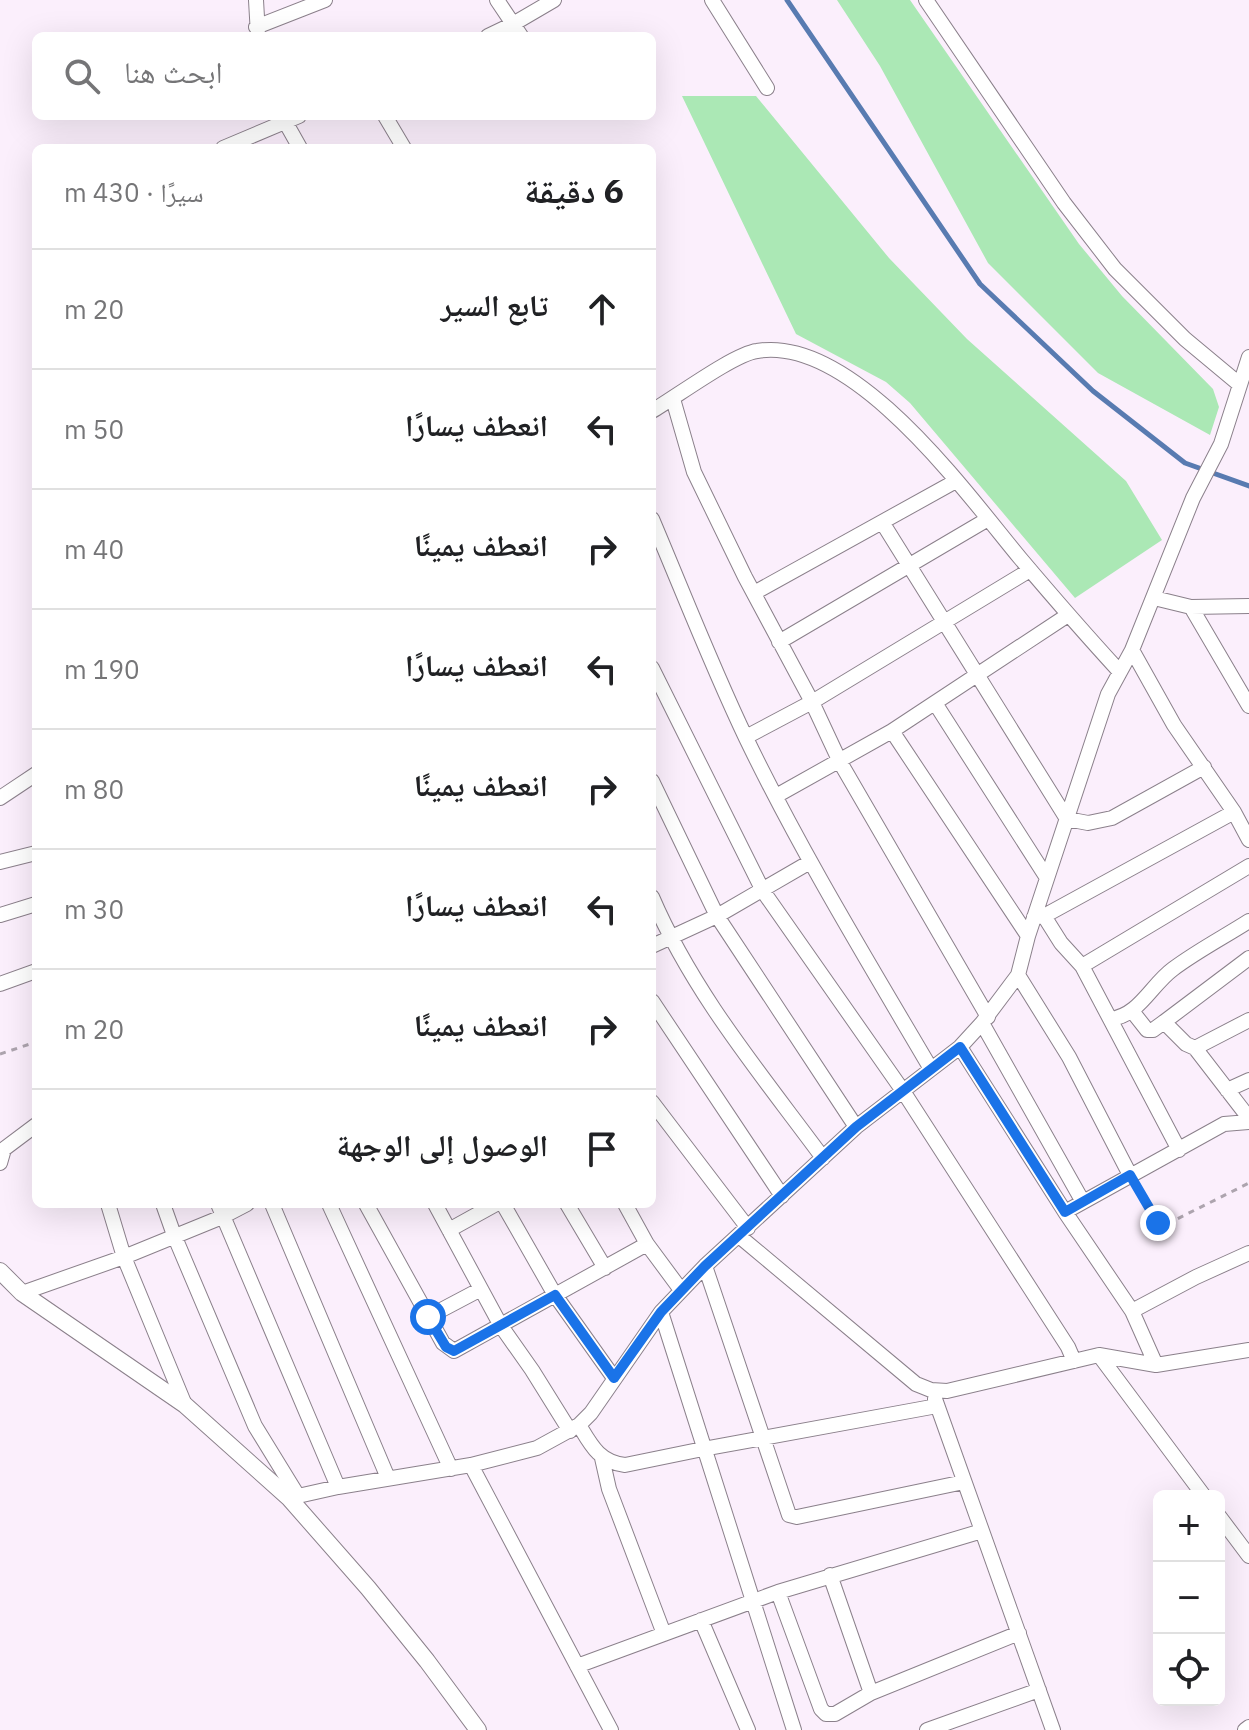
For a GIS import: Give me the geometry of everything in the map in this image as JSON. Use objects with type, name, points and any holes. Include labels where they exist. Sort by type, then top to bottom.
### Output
[{"type":"street","points":[[256,0],[257,32],[325,0]]},
{"type":"street","points":[[497,0],[517,30],[554,0]]},
{"type":"street","points":[[712,0],[767,88]]},
{"type":"street","points":[[926,0],[1064,203],[1115,269],[1185,339],[1239,384]]},
{"type":"street","points":[[231,144],[281,120]]},
{"type":"street","points":[[284,120],[298,144]]},
{"type":"street","points":[[387,120],[402,144]]},
{"type":"street","points":[[656,409],[740,357],[756,351],[780,350],[813,359],[886,405],[926,445],[1068,615],[1120,672]]},
{"type":"street","points":[[293,1497],[471,1465],[537,1448],[574,1428],[591,1413],[661,1312],[705,1266],[856,1127],[960,1047],[985,1020],[1018,975],[1108,694],[1132,650],[1193,498],[1221,444],[1249,357]]},
{"type":"street","points":[[673,399],[694,472],[840,762],[1083,1202]]},
{"type":"street","points":[[754,593],[956,481]]},
{"type":"street","points":[[779,642],[988,519]]},
{"type":"street","points":[[882,522],[1067,819],[1088,823],[1112,818],[1204,767]]},
{"type":"street","points":[[656,528],[746,737],[776,796],[810,862],[931,1069]]},
{"type":"street","points":[[746,737],[812,702],[1030,570]]},
{"type":"street","points":[[1154,598],[1191,607],[1249,606]]},
{"type":"street","points":[[1191,607],[1249,706]]},
{"type":"street","points":[[776,796],[892,731],[1068,615]]},
{"type":"street","points":[[1132,650],[1174,725],[1234,812],[1249,840]]},
{"type":"street","points":[[656,676],[763,891],[903,1091],[1068,1347],[1074,1361]]},
{"type":"street","points":[[935,703],[1047,878]]},
{"type":"street","points":[[892,731],[1028,936]]},
{"type":"street","points":[[0,798],[32,777]]},
{"type":"street","points":[[656,789],[717,916],[856,1127]]},
{"type":"street","points":[[1039,917],[1234,812]]},
{"type":"street","points":[[0,862],[32,854]]},
{"type":"street","points":[[656,944],[717,916],[810,862]]},
{"type":"street","points":[[1082,966],[1249,866]]},
{"type":"street","points":[[0,915],[32,905]]},
{"type":"street","points":[[656,907],[669,938],[710,1006],[823,1158]]},
{"type":"street","points":[[1039,917],[1082,966],[1179,1150]]},
{"type":"street","points":[[1110,1019],[1121,1018],[1132,1011],[1171,970],[1249,921]]},
{"type":"street","points":[[1132,1011],[1147,1030],[1153,1030],[1249,958]]},
{"type":"street","points":[[0,984],[32,972]]},
{"type":"street","points":[[1018,975],[1069,1057],[1130,1175]]},
{"type":"street","points":[[656,1007],[782,1196]]},
{"type":"street","points":[[1195,1048],[1249,1020]]},
{"type":"street","points":[[1065,1212],[1224,1124],[1249,1120],[1195,1048],[1186,1044],[1164,1022]]},
{"type":"street","points":[[960,1047],[1132,1311],[1156,1365]]},
{"type":"street","points":[[1227,1090],[1249,1080]]},
{"type":"street","points":[[656,1108],[743,1232],[916,1384],[931,1390],[947,1391],[1099,1355],[1156,1365],[1249,1350]]},
{"type":"street","points":[[0,1163],[4,1149],[32,1128]]},
{"type":"street","points":[[109,1208],[124,1257],[185,1405]]},
{"type":"street","points":[[164,1208],[255,1426],[293,1497]]},
{"type":"street","points":[[274,1208],[388,1478]]},
{"type":"street","points":[[331,1208],[451,1469]]},
{"type":"street","points":[[368,1208],[446,1347],[454,1351],[647,1244]]},
{"type":"street","points":[[437,1208],[501,1326],[574,1428],[602,1458],[613,1464],[625,1465],[937,1406]]},
{"type":"street","points":[[449,1230],[489,1208]]},
{"type":"street","points":[[505,1208],[555,1295],[614,1378]]},
{"type":"street","points":[[569,1208],[605,1268]]},
{"type":"street","points":[[627,1208],[647,1244],[681,1290]]},
{"type":"street","points":[[22,1293],[124,1257],[220,1211],[338,1487]]},
{"type":"street","points":[[1132,1311],[1249,1253]]},
{"type":"street","points":[[705,1266],[789,1515],[797,1517],[964,1482]]},
{"type":"street","points":[[0,1271],[22,1293],[185,1405],[293,1497],[397,1624],[478,1730]]},
{"type":"street","points":[[428,1317],[481,1289]]},
{"type":"street","points":[[661,1312],[794,1730]]},
{"type":"street","points":[[1099,1355],[1200,1490]]},
{"type":"street","points":[[931,1390],[1053,1730]]},
{"type":"street","points":[[602,1458],[609,1489],[664,1634]]},
{"type":"street","points":[[471,1465],[611,1730]]},
{"type":"street","points":[[1225,1524],[1249,1556]]},
{"type":"street","points":[[577,1666],[778,1592],[982,1531]]},
{"type":"street","points":[[830,1575],[871,1693]]},
{"type":"street","points":[[778,1592],[821,1709],[826,1714],[835,1714],[871,1693],[1019,1633]]},
{"type":"street","points":[[701,1620],[748,1730]]},
{"type":"street","points":[[930,1730],[1039,1690]]},
{"type":"path","points":[[0,1054],[32,1043]]},
{"type":"path","points":[[1130,1175],[1158,1223],[1173,1221],[1249,1183]]},
{"type":"green space","points":[[837,0],[910,0],[1079,244],[1122,296],[1213,389],[1219,407],[1210,435],[1098,373],[988,263],[880,66]]},
{"type":"green space","points":[[682,96],[756,96],[889,258],[967,339],[1126,481],[1162,540],[1075,598],[910,403],[886,382],[796,334]]},
{"type":"waterway","points":[[787,0],[980,284],[1093,391],[1185,463],[1249,486]]},
{"type":"route","points":[[428,1317],[446,1347],[454,1351],[555,1295],[614,1378],[661,1312],[705,1266],[856,1127],[960,1047],[1065,1212],[1130,1175],[1158,1223]]}]
